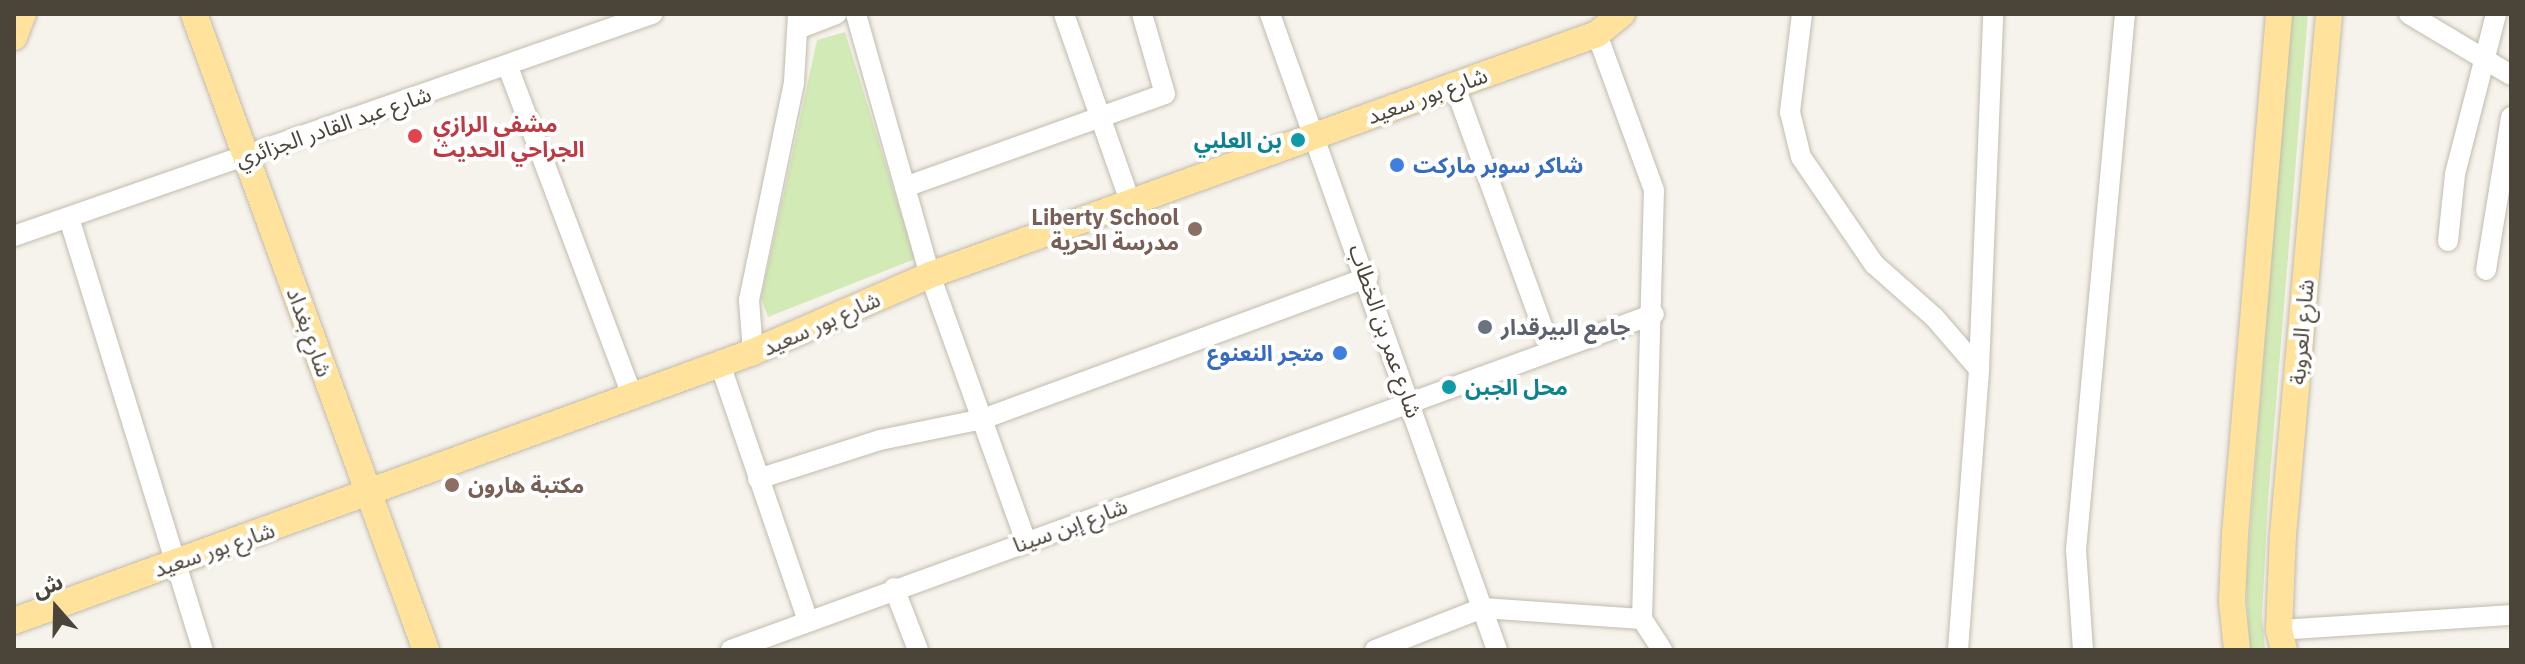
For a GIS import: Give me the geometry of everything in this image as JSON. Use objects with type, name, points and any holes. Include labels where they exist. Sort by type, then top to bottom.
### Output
[{"type":"main road","points":[[14,37],[23,14]]},
{"type":"main road","name":"شارع بغداد","points":[[194,14],[426,650]]},
{"type":"main road","name":"شارع بور سعيد","points":[[14,621],[371,495],[753,352],[930,275],[1597,34],[1622,14]]},
{"type":"main road","points":[[2237,650],[2235,534],[2279,14]]},
{"type":"main road","name":"شارع العروبة","points":[[2282,640],[2283,535],[2329,14]]},
{"type":"street","name":"شارع عبد القادر الجزائري","points":[[14,236],[508,67],[604,23],[652,14]]},
{"type":"street","points":[[753,352],[749,300],[794,82],[799,21],[836,14]]},
{"type":"street","points":[[856,14],[930,275],[1026,541]]},
{"type":"street","points":[[1064,14],[1130,201]]},
{"type":"street","points":[[905,187],[1166,92],[1142,14]]},
{"type":"street","name":"شارع عمر بن الخطاب","points":[[1270,14],[1368,277],[1497,650]]},
{"type":"street","points":[[1802,14],[1790,112],[1801,157],[1874,264],[1934,317],[1979,369]]},
{"type":"street","points":[[1958,650],[1979,369],[1993,14]]},
{"type":"street","points":[[2083,650],[2076,550],[2125,14]]},
{"type":"street","points":[[2409,14],[2511,75]]},
{"type":"street","points":[[2448,241],[2455,174],[2482,56],[2496,14]]},
{"type":"street","points":[[1597,34],[1654,190],[1654,314],[1642,619],[1662,650]]},
{"type":"street","points":[[508,67],[632,396]]},
{"type":"street","points":[[1454,84],[1551,350]]},
{"type":"street","points":[[2486,270],[2511,117]]},
{"type":"street","points":[[69,218],[203,650]]},
{"type":"street","points":[[758,479],[880,440],[983,419],[1368,277]]},
{"type":"street","name":"شارع إبن سينا","points":[[731,650],[894,588],[1654,314]]},
{"type":"street","points":[[720,364],[808,621]]},
{"type":"street","points":[[894,588],[918,650]]},
{"type":"street","points":[[1375,650],[1483,608],[1642,619]]},
{"type":"street","points":[[2282,640],[2511,615]]},
{"type":"green space","points":[[2291,14],[2308,14],[2268,500],[2262,615],[2265,650],[2250,650],[2246,583]]},
{"type":"green space","points":[[845,32],[915,259],[768,317],[761,298],[817,40]]},
{"type":"place","name":"مشفى الرازي الجراحي الحديث","points":[[415,136]]},
{"type":"place","name":"بن العلبي","points":[[1298,140]]},
{"type":"place","name":"شاكر سوبر ماركت","points":[[1397,165]]},
{"type":"place","name":"Liberty School مدرسة الحرية","points":[[1195,229]]},
{"type":"place","name":"جامع البيرقدار","points":[[1485,327]]},
{"type":"place","name":"متجر النعنوع","points":[[1340,353]]},
{"type":"place","name":"محل الجبن","points":[[1449,387]]},
{"type":"place","name":"مكتبة هارون","points":[[452,485]]}]
